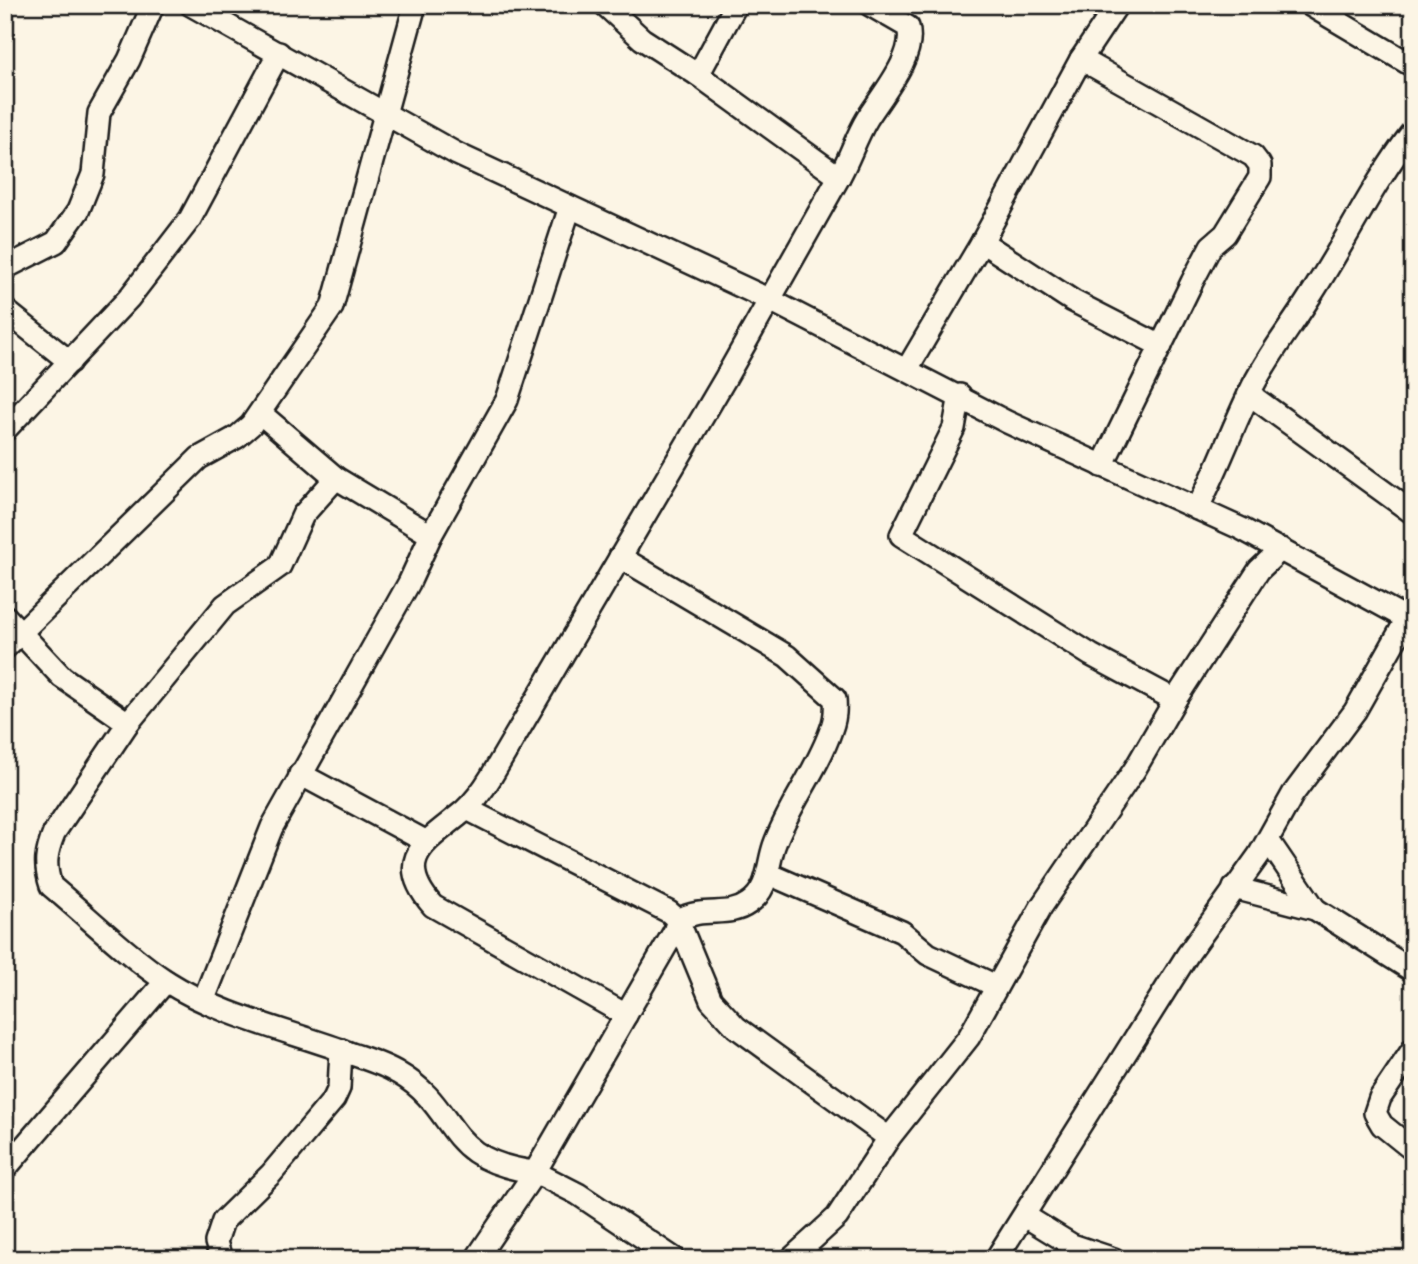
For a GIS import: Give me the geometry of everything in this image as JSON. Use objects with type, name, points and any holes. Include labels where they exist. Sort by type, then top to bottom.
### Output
[{"type":"street","points":[[5,268],[56,242],[78,211],[93,174],[99,113],[153,5]]},
{"type":"street","points":[[191,5],[383,115],[570,207],[771,300],[960,395],[1007,422],[1282,549],[1410,620],[1355,710],[1293,794],[1268,839],[1188,954],[996,1259]]},
{"type":"street","points":[[13,640],[199,458],[237,437],[260,413],[332,307],[415,5]]},
{"type":"street","points":[[605,5],[642,39],[698,75],[839,177]]},
{"type":"street","points":[[698,75],[736,5]]},
{"type":"street","points":[[626,1015],[433,906],[422,894],[415,871],[416,857],[425,841],[467,809],[491,777],[771,300],[839,177],[868,118],[889,88],[909,40],[908,27],[900,19],[870,5]]},
{"type":"street","points":[[907,369],[982,242],[1081,59],[1117,5]]},
{"type":"street","points":[[1310,5],[1413,66]]},
{"type":"street","points":[[5,430],[129,298],[201,203],[235,131],[279,53]]},
{"type":"street","points":[[1081,59],[1253,156],[1260,165],[1259,177],[1225,234],[1211,246],[1102,466]]},
{"type":"street","points":[[1197,509],[1220,466],[1249,394],[1272,350],[1309,298],[1382,172],[1413,131]]},
{"type":"street","points":[[205,999],[257,860],[300,774],[410,583],[431,535],[507,400],[570,207]]},
{"type":"street","points":[[982,242],[1073,300],[1161,346]]},
{"type":"street","points":[[5,310],[70,362]]},
{"type":"street","points":[[1249,394],[1413,513]]},
{"type":"street","points":[[960,395],[954,428],[901,535],[1091,655],[1175,699]]},
{"type":"street","points":[[260,413],[335,478],[431,535]]},
{"type":"street","points":[[335,478],[303,515],[280,566],[225,605],[128,723],[54,833],[46,851],[45,869],[51,886],[166,981],[205,999],[381,1065],[413,1083],[471,1151],[491,1163],[535,1172],[578,1194],[675,1259]]},
{"type":"street","points":[[791,1259],[837,1217],[888,1139],[968,1037],[1041,907],[1135,769],[1175,699],[1259,570],[1282,549]]},
{"type":"street","points":[[476,1259],[535,1172],[678,920],[696,911],[737,911],[754,899],[769,874],[774,847],[831,732],[836,710],[835,699],[787,656],[620,557]]},
{"type":"street","points":[[5,616],[13,640],[128,723]]},
{"type":"street","points":[[300,774],[425,841]]},
{"type":"street","points":[[467,809],[668,912],[678,920],[711,1000],[722,1013],[736,1027],[888,1139]]},
{"type":"street","points":[[1268,839],[1315,909]]},
{"type":"street","points":[[769,874],[902,932],[928,954],[996,986]]},
{"type":"street","points":[[1234,888],[1315,909],[1413,971]]},
{"type":"street","points":[[5,1169],[166,981]]},
{"type":"street","points":[[1413,1049],[1380,1098],[1375,1113],[1382,1125],[1413,1150]]},
{"type":"street","points":[[221,1259],[216,1242],[223,1221],[271,1174],[334,1099],[339,1088],[341,1050]]},
{"type":"street","points":[[1025,1216],[1072,1245],[1114,1259]]}]
